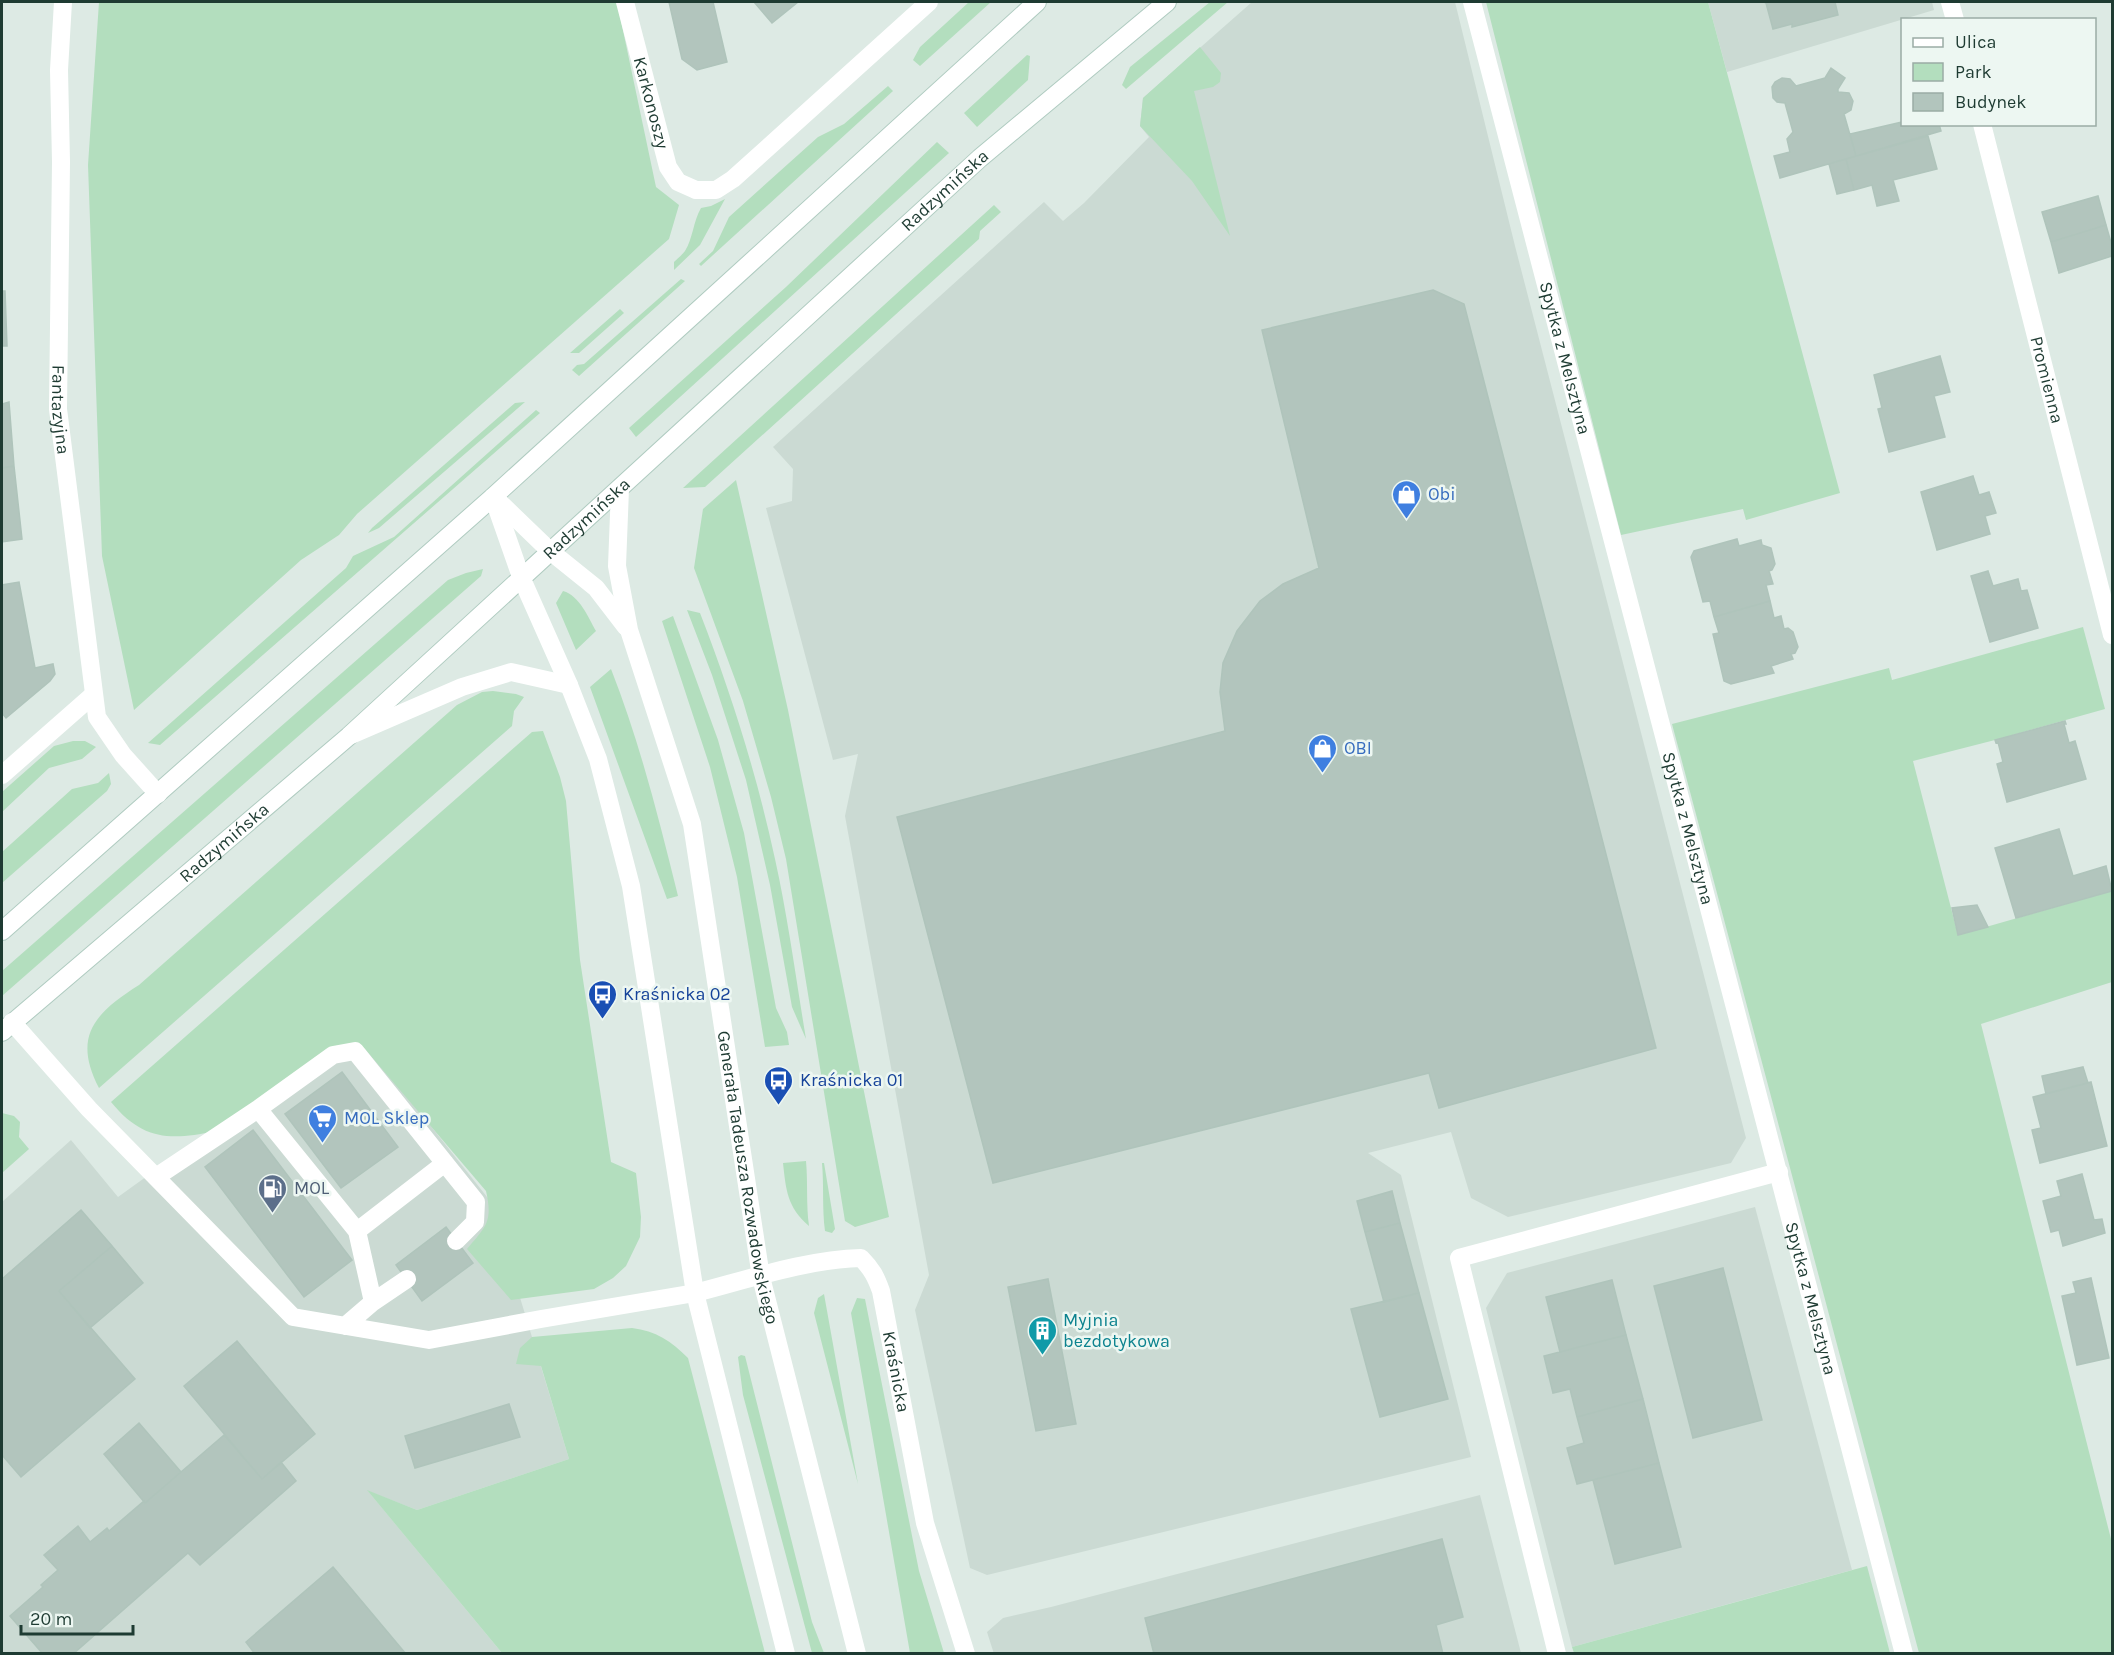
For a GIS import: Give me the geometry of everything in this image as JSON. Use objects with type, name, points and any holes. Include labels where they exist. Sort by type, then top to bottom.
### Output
[{"type":"street","name":"Fantazyjna","points":[[63,2],[59,70],[61,162],[58,409],[97,717],[123,755],[158,794]]},
{"type":"street","name":"Karkonoszy","points":[[625,2],[668,167],[678,182],[696,190],[716,190],[733,179],[929,2]]},
{"type":"street","points":[[2,931],[494,497],[1037,2]]},
{"type":"street","name":"Radzymińska","points":[[7,1027],[349,736],[980,158],[1167,2]]},
{"type":"street","name":"Spytka z Melsztyna","points":[[1472,2],[1904,1653]]},
{"type":"street","points":[[1950,2],[1954,18]]},
{"type":"street","name":"Promienna","points":[[1983,126],[2112,635]]},
{"type":"street","points":[[620,489],[617,566],[629,630]]},
{"type":"street","points":[[494,497],[550,551],[596,588],[629,630]]},
{"type":"street","points":[[494,497],[521,577],[569,685],[598,759],[631,886],[695,1293],[786,1653]]},
{"type":"street","name":"Generała Tadeusza Rozwadowskiego","points":[[629,630],[692,824],[760,1276],[857,1653]]},
{"type":"street","points":[[349,736],[462,687],[511,672],[569,685]]},
{"type":"street","points":[[2,775],[93,695]]},
{"type":"street","name":"Kraśnicka","points":[[7,1027],[292,1317],[429,1340],[541,1318],[695,1293],[843,1258],[861,1258],[876,1275],[881,1291],[926,1523],[966,1653]]},
{"type":"street","points":[[156,1177],[258,1109],[333,1055],[355,1051],[476,1202],[475,1222],[456,1241]]},
{"type":"street","points":[[258,1109],[357,1231],[374,1302]]},
{"type":"street","points":[[357,1231],[445,1163]]},
{"type":"street","points":[[1557,1653],[1459,1258],[1779,1172]]},
{"type":"street","points":[[345,1326],[406,1279]]},
{"type":"shaded area","points":[[1252,2],[1455,2],[1515,246],[1746,1138],[1731,1163],[1508,1217],[1471,1198],[1451,1132],[1368,1153],[1401,1175],[1471,1457],[987,1575],[970,1568],[915,1310],[929,1275],[845,816],[858,754],[833,760],[766,508],[792,501],[793,469],[773,447],[1044,202],[1063,221],[1084,203],[1149,137],[1140,126],[1143,98]]},
{"type":"shaded area","points":[[1708,2],[1932,2],[1934,10],[1901,18],[1727,72]]},
{"type":"shaded area","points":[[353,1028],[491,1202],[569,1459],[417,1510],[368,1491],[502,1653],[2,1653],[2,1202],[71,1140],[118,1197]]},
{"type":"shaded area","points":[[1755,1207],[1852,1570],[1572,1647],[1486,1308],[1507,1273]]},
{"type":"shaded area","points":[[1480,1495],[1521,1653],[994,1654],[987,1632],[1003,1618]]},
{"type":"green space","points":[[99,2],[617,2],[656,187],[679,205],[669,239],[357,514],[339,535],[301,560],[134,710],[102,556],[88,165]]},
{"type":"green space","points":[[969,2],[991,2],[920,66],[913,60],[920,47]]},
{"type":"green space","points":[[1210,2],[1228,2],[1126,89],[1122,85],[1130,67]]},
{"type":"green space","points":[[1486,2],[1708,2],[1840,493],[1746,520],[1743,509],[1621,535]]},
{"type":"green space","points":[[1200,47],[1221,73],[1220,82],[1213,87],[1194,91],[1230,236],[1192,181],[1140,126],[1143,98]]},
{"type":"green space","points":[[1027,55],[1030,56],[1028,80],[977,127],[964,113]]},
{"type":"green space","points":[[888,86],[893,91],[701,266],[699,264],[713,251],[729,217],[818,137],[844,124]]},
{"type":"green space","points":[[937,142],[949,153],[636,437],[629,428],[786,287]]},
{"type":"green space","points":[[725,199],[700,245],[674,270],[674,262],[688,246],[701,208]]},
{"type":"green space","points":[[994,205],[1001,212],[980,231],[979,239],[705,487],[683,488]]},
{"type":"green space","points":[[681,279],[685,281],[579,376],[572,370],[577,365],[584,364]]},
{"type":"green space","points":[[620,309],[624,313],[579,353],[570,353]]},
{"type":"green space","points":[[525,402],[379,528],[368,533],[515,403]]},
{"type":"green space","points":[[536,410],[540,413],[160,745],[148,743],[346,568],[353,556],[394,537]]},
{"type":"green space","points":[[736,480],[788,710],[889,1217],[855,1227],[845,1221],[786,859],[771,797],[743,701],[694,568],[703,509]]},
{"type":"green space","points":[[483,569],[481,576],[2,996],[2,971],[448,580]]},
{"type":"green space","points":[[563,591],[579,602],[596,631],[576,650],[556,603]]},
{"type":"green space","points":[[687,610],[700,613],[752,765],[780,881],[806,1039],[792,1007],[770,885],[746,780],[712,675]]},
{"type":"green space","points":[[673,616],[718,740],[744,833],[776,1008],[787,1032],[789,1045],[765,1047],[737,877],[710,767],[662,621]]},
{"type":"green space","points":[[2083,627],[2105,709],[1913,761],[1958,935],[2112,891],[2112,982],[1981,1024],[2112,1543],[2112,1653],[1919,1653],[1672,724],[1889,668],[1892,680]]},
{"type":"green space","points":[[611,669],[640,753],[678,896],[667,899],[590,687]]},
{"type":"green space","points":[[493,691],[524,697],[514,711],[512,726],[99,1088],[91,1070],[88,1040],[100,1016],[139,985],[457,705],[482,692]]},
{"type":"green space","points":[[543,731],[566,801],[580,960],[611,1162],[636,1173],[641,1217],[640,1237],[626,1266],[613,1278],[594,1289],[511,1300],[467,1249],[483,1229],[488,1217],[486,1191],[365,1049],[351,1044],[215,1131],[170,1136],[146,1131],[123,1115],[111,1102],[532,732]]},
{"type":"green space","points":[[73,741],[85,741],[96,747],[82,759],[49,768],[2,812],[2,792],[54,746]]},
{"type":"green space","points":[[109,773],[111,784],[107,791],[2,883],[2,852],[72,789],[98,783]]},
{"type":"green space","points":[[2,1113],[14,1116],[20,1122],[19,1137],[29,1149],[2,1173]]},
{"type":"green space","points":[[806,1161],[809,1226],[796,1212],[789,1198],[783,1163]]},
{"type":"green space","points":[[822,1163],[824,1163],[835,1229],[832,1233],[825,1231]]},
{"type":"green space","points":[[824,1294],[858,1484],[814,1313],[818,1298]]},
{"type":"green space","points":[[857,1298],[865,1299],[919,1571],[944,1653],[910,1653],[851,1313]]},
{"type":"green space","points":[[632,1328],[663,1338],[688,1358],[765,1653],[502,1653],[367,1490],[417,1510],[569,1459],[541,1366],[516,1364],[520,1348],[532,1337]]},
{"type":"green space","points":[[745,1356],[812,1622],[824,1653],[812,1653],[743,1395],[738,1357]]},
{"type":"green space","points":[[1867,1566],[1890,1653],[1574,1653],[1572,1647]]},
{"type":"building","points":[[669,2],[713,2],[727,62],[697,70],[682,59]]},
{"type":"building","points":[[754,2],[798,2],[772,23]]},
{"type":"building","points":[[1764,2],[1835,2],[1838,15],[1792,27],[1792,24],[1773,29]]},
{"type":"building","points":[[1831,68],[1845,78],[1838,92],[1849,93],[1853,101],[1851,110],[1844,114],[1856,156],[1780,178],[1774,156],[1790,152],[1787,139],[1793,132],[1785,103],[1777,102],[1773,98],[1772,87],[1782,78],[1790,79],[1796,86],[1825,78]]},
{"type":"building","points":[[1901,122],[1901,126],[1940,126],[1941,131],[1856,156],[1850,134]]},
{"type":"building","points":[[1928,136],[1937,169],[1893,180],[1899,201],[1877,206],[1872,185],[1854,190],[1846,159]]},
{"type":"building","points":[[1846,159],[1854,190],[1837,194],[1829,164]]},
{"type":"building","points":[[2098,196],[2106,225],[2051,242],[2042,212]]},
{"type":"building","points":[[2106,225],[2112,246],[2112,256],[2059,273],[2051,242]]},
{"type":"building","name":"OBI","points":[[1433,290],[1464,304],[1656,1048],[1439,1108],[1429,1073],[993,1183],[897,817],[1225,731],[1220,692],[1223,663],[1237,631],[1260,601],[1283,584],[1319,568],[1262,330]]},
{"type":"building","points":[[2,291],[5,291],[7,346],[2,346]]},
{"type":"building","points":[[1940,356],[1950,392],[1934,396],[1945,437],[1889,452],[1878,409],[1882,408],[1874,375]]},
{"type":"building","points":[[9,402],[14,466],[2,468],[2,404]]},
{"type":"building","points":[[14,466],[22,539],[2,542],[2,468]]},
{"type":"building","points":[[1973,476],[1979,495],[1989,492],[1996,513],[1985,516],[1990,534],[1937,550],[1921,492]]},
{"type":"building","points":[[1737,539],[1739,546],[1761,540],[1762,545],[1771,548],[1775,564],[1769,571],[1773,584],[1766,585],[1770,601],[1714,617],[1710,601],[1703,602],[1691,557],[1694,551]]},
{"type":"building","points":[[1988,571],[1993,586],[2018,579],[2021,591],[2027,590],[2038,628],[1990,642],[1971,576]]},
{"type":"building","points":[[19,582],[35,668],[53,664],[55,674],[50,681],[6,718],[2,713],[2,585]]},
{"type":"building","points":[[1770,601],[1774,618],[1781,616],[1784,629],[1788,628],[1793,632],[1798,647],[1795,653],[1791,654],[1793,659],[1771,666],[1774,673],[1731,684],[1724,681],[1713,634],[1719,633],[1714,617]]},
{"type":"building","points":[[2065,721],[2069,743],[2075,741],[2086,779],[2007,802],[1997,764],[2003,762],[1998,742],[1996,743],[1995,740]]},
{"type":"building","points":[[2059,829],[2073,876],[2106,866],[2112,891],[2016,918],[1995,848]]},
{"type":"building","points":[[1977,905],[1988,927],[1958,935],[1952,908]]},
{"type":"building","points":[[2083,1067],[2088,1083],[2046,1094],[2042,1076]]},
{"type":"building","points":[[342,1072],[398,1147],[341,1188],[285,1114]]},
{"type":"building","points":[[2091,1082],[2107,1146],[2040,1163],[2032,1130],[2041,1128],[2033,1097]]},
{"type":"building","points":[[253,1130],[352,1260],[304,1297],[205,1167]]},
{"type":"building","points":[[2082,1174],[2094,1220],[2102,1219],[2105,1233],[2063,1246],[2059,1230],[2051,1232],[2043,1201],[2061,1196],[2057,1181]]},
{"type":"building","points":[[1392,1191],[1400,1223],[1365,1232],[1357,1201]]},
{"type":"building","points":[[81,1210],[112,1246],[59,1291],[135,1379],[21,1477],[2,1455],[2,1279]]},
{"type":"building","points":[[1400,1223],[1419,1293],[1384,1302],[1365,1232]]},
{"type":"building","points":[[446,1227],[473,1263],[422,1301],[396,1265]]},
{"type":"building","points":[[112,1246],[143,1283],[90,1328],[59,1291]]},
{"type":"building","points":[[1723,1268],[1762,1420],[1693,1438],[1654,1286]]},
{"type":"building","points":[[2091,1278],[2109,1358],[2077,1365],[2062,1296],[2076,1293],[2073,1282]]},
{"type":"building","name":"Myjnia bezdotykowa","points":[[1048,1279],[1076,1424],[1036,1431],[1008,1287]]},
{"type":"building","points":[[1612,1280],[1626,1335],[1560,1352],[1546,1297]]},
{"type":"building","points":[[1419,1293],[1448,1399],[1380,1417],[1351,1309]]},
{"type":"building","points":[[1626,1335],[1643,1399],[1577,1417],[1570,1389],[1553,1393],[1544,1356]]},
{"type":"building","points":[[237,1341],[315,1434],[262,1479],[184,1386]]},
{"type":"building","points":[[1643,1399],[1659,1463],[1577,1484],[1567,1448],[1584,1443],[1577,1417]]},
{"type":"building","points":[[509,1404],[520,1437],[415,1468],[405,1436]]},
{"type":"building","points":[[139,1423],[181,1472],[145,1503],[104,1454]]},
{"type":"building","points":[[224,1435],[262,1479],[281,1462],[296,1481],[200,1565],[188,1553],[73,1654],[43,1654],[10,1616],[43,1587],[41,1585],[58,1570],[44,1555],[78,1526],[90,1542],[107,1528],[109,1531]]},
{"type":"building","points":[[1659,1463],[1681,1547],[1615,1564],[1593,1480]]},
{"type":"building","points":[[1442,1539],[1463,1617],[1436,1625],[1443,1654],[1154,1654],[1145,1618]]},
{"type":"building","points":[[333,1567],[406,1654],[255,1654],[246,1642]]},
{"type":"place","name":"Obi","points":[[1407,520]]},
{"type":"place","name":"OBI","points":[[1323,774]]},
{"type":"place","name":"Kraśnicka 02","points":[[602,1020]]},
{"type":"place","name":"Kraśnicka 01","points":[[779,1106]]},
{"type":"place","name":"MOL Sklep","points":[[323,1144]]},
{"type":"place","name":"MOL","points":[[273,1214]]},
{"type":"place","name":"Myjnia bezdotykowa","points":[[1042,1356]]}]
